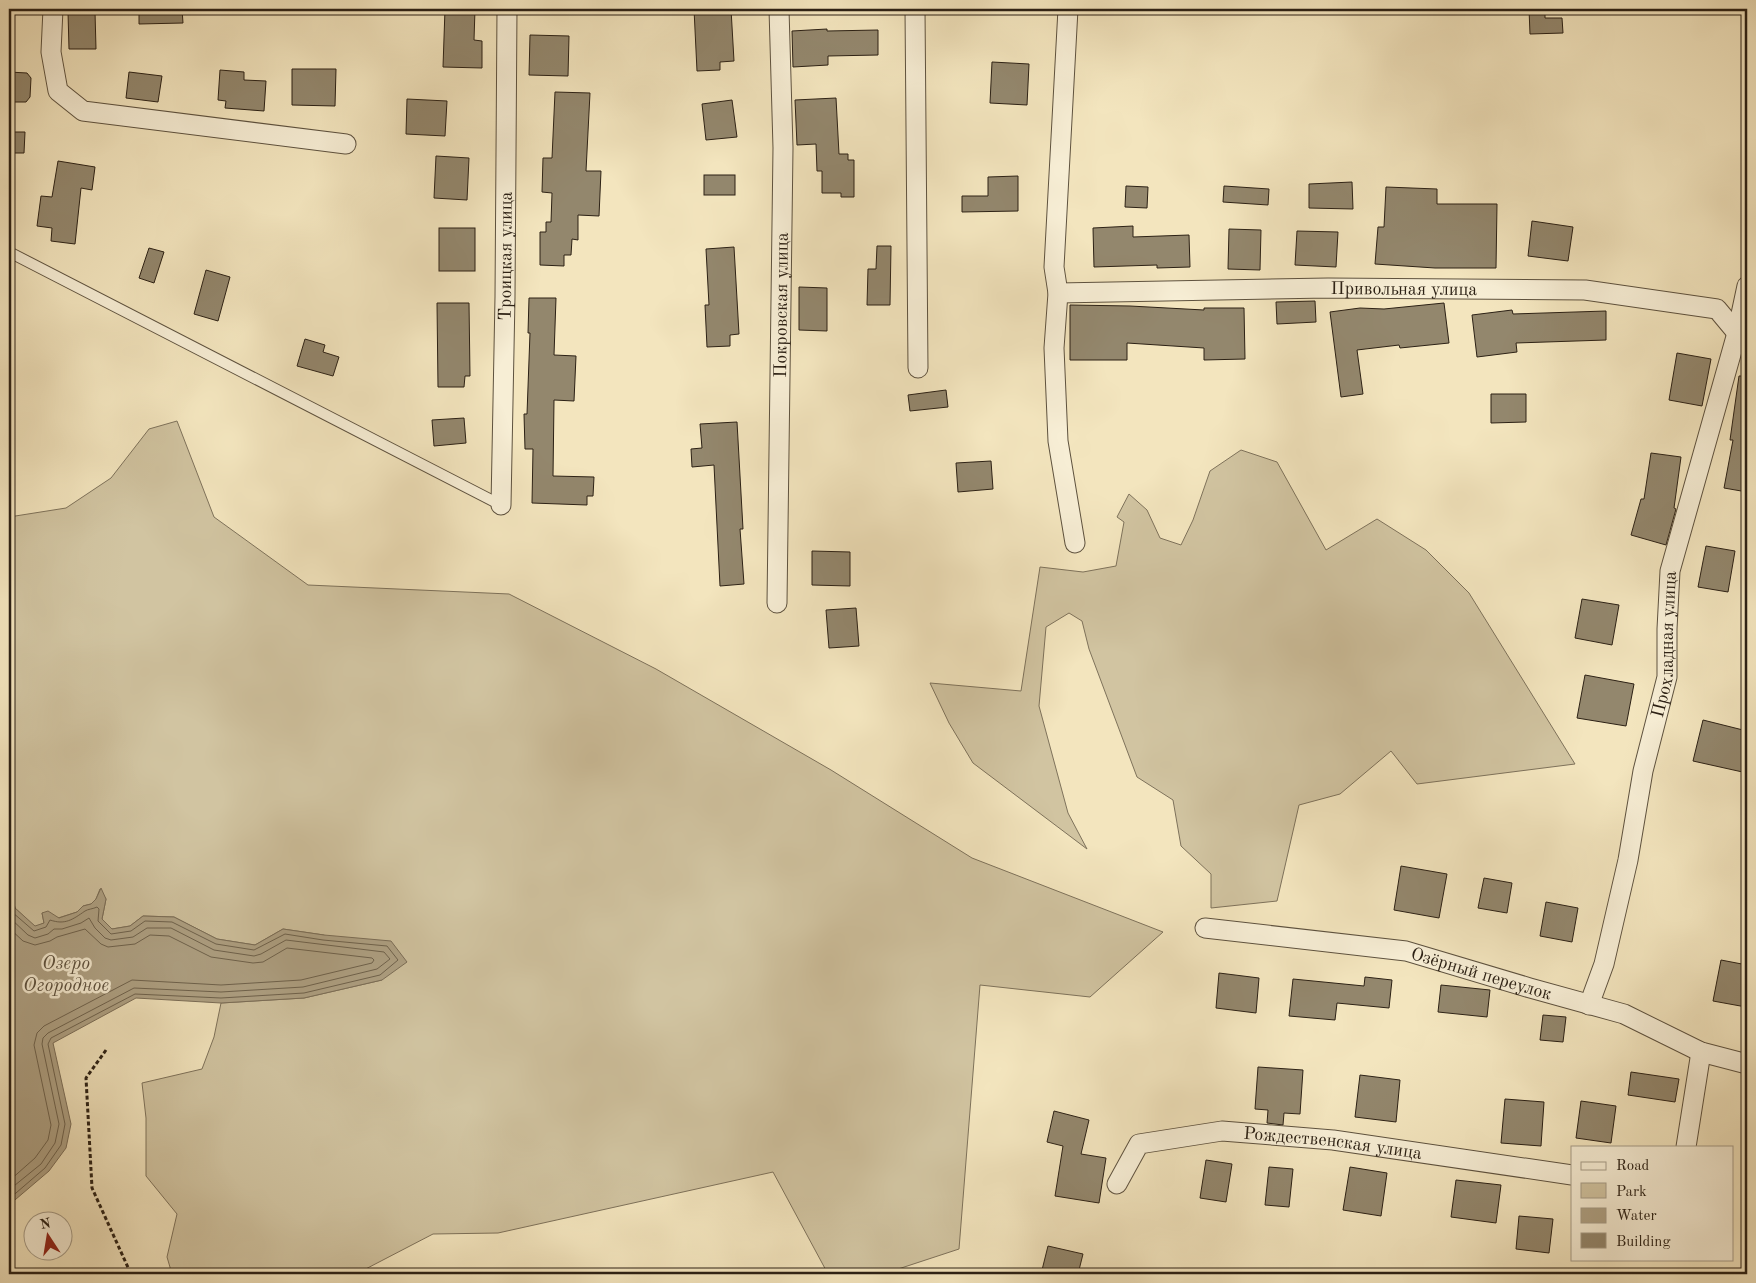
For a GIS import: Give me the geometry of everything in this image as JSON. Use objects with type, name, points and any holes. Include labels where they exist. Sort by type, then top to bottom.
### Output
[{"type":"street","points":[[53,9],[51,52],[58,91],[83,111],[346,144]]},
{"type":"street","name":"Троицкая улица","points":[[501,505],[507,9]]},
{"type":"street","name":"Покровская улица","points":[[777,603],[783,148],[779,9]]},
{"type":"street","points":[[915,9],[918,368]]},
{"type":"street","points":[[1068,9],[1054,268],[1058,293],[1054,348],[1058,441],[1075,543]]},
{"type":"street","name":"Прохладная улица","points":[[1589,1004],[1604,964],[1628,860],[1644,771],[1667,677],[1670,571],[1737,333],[1747,286]]},
{"type":"street","name":"Привольная улица","points":[[1058,293],[1328,288],[1584,290],[1716,309],[1737,333]]},
{"type":"street","name":"Озёрный переулок","points":[[1205,928],[1406,951],[1624,1014],[1701,1052],[1747,1064]]},
{"type":"street","points":[[1686,1146],[1701,1052]]},
{"type":"street","name":"Рождественская улица","points":[[1117,1184],[1139,1144],[1222,1131],[1333,1140],[1571,1175]]},
{"type":"lane","points":[[9,252],[501,505]]},
{"type":"path","points":[[106,1050],[86,1078],[92,1188],[131,1274]]},
{"type":"green space","points":[[177,421],[214,517],[308,585],[509,594],[656,669],[831,770],[972,858],[1163,932],[1090,997],[980,985],[959,1249],[883,1274],[828,1274],[773,1172],[498,1233],[433,1234],[356,1274],[172,1274],[167,1257],[177,1214],[146,1176],[146,1118],[142,1083],[202,1069],[214,1037],[221,1003],[304,998],[382,980],[324,935],[283,929],[255,945],[217,939],[174,917],[143,916],[130,926],[112,929],[102,919],[106,899],[100,889],[96,899],[91,904],[83,906],[77,912],[58,918],[42,913],[44,923],[35,927],[15,908],[9,882],[9,517],[66,508],[111,478],[149,429]]},
{"type":"green space","points":[[1241,450],[1277,462],[1326,550],[1377,519],[1426,550],[1469,593],[1575,764],[1417,784],[1391,751],[1340,794],[1299,805],[1277,901],[1211,908],[1211,874],[1181,846],[1173,800],[1137,777],[1089,649],[1082,621],[1069,613],[1046,627],[1039,706],[1068,813],[1087,849],[973,763],[949,723],[930,683],[1021,691],[1040,567],[1083,572],[1116,566],[1124,522],[1117,517],[1129,494],[1147,510],[1160,538],[1181,545],[1193,520],[1210,471]]},
{"type":"water","name":"Озеро Огородное","points":[[9,882],[15,908],[35,926],[44,923],[42,913],[48,911],[59,918],[77,912],[83,906],[91,904],[96,899],[101,888],[106,899],[102,919],[112,929],[130,926],[143,916],[174,917],[217,939],[255,945],[283,929],[391,941],[407,962],[382,980],[304,998],[221,1003],[136,998],[53,1043],[71,1124],[66,1148],[49,1171],[9,1205]]},
{"type":"building","points":[[139,9],[182,9],[183,23],[139,24]]},
{"type":"building","points":[[445,9],[475,9],[474,40],[482,41],[482,68],[443,67]]},
{"type":"building","points":[[694,9],[731,9],[734,61],[720,62],[720,70],[697,71]]},
{"type":"building","points":[[1529,9],[1545,9],[1545,18],[1562,18],[1563,33],[1530,34]]},
{"type":"building","points":[[68,12],[95,12],[96,49],[69,49]]},
{"type":"building","points":[[827,29],[827,31],[878,30],[878,55],[828,56],[828,65],[793,67],[792,31]]},
{"type":"building","points":[[530,35],[569,36],[568,76],[529,75]]},
{"type":"building","points":[[992,62],[1029,64],[1027,105],[990,103]]},
{"type":"building","points":[[292,69],[336,69],[335,106],[292,105]]},
{"type":"building","points":[[220,70],[244,72],[244,80],[266,81],[264,111],[225,108],[226,101],[218,100]]},
{"type":"building","points":[[9,72],[27,73],[31,78],[30,97],[26,102],[9,102]]},
{"type":"building","points":[[129,72],[162,76],[158,102],[126,98]]},
{"type":"building","points":[[555,92],[590,93],[586,171],[601,171],[599,216],[578,215],[578,240],[572,239],[571,255],[564,255],[564,266],[540,265],[540,232],[546,232],[546,222],[551,222],[552,193],[542,192],[543,158],[552,158]]},
{"type":"building","points":[[836,98],[839,154],[848,154],[848,160],[854,160],[854,197],[841,197],[841,193],[822,193],[822,171],[817,171],[816,144],[797,145],[795,100]]},
{"type":"building","points":[[407,99],[447,101],[445,136],[406,134]]},
{"type":"building","points":[[732,100],[737,137],[706,140],[702,104]]},
{"type":"building","points":[[9,132],[25,132],[24,153],[9,153]]},
{"type":"building","points":[[436,156],[469,158],[467,200],[434,198]]},
{"type":"building","points":[[58,161],[95,167],[92,190],[81,188],[75,244],[51,241],[52,228],[37,226],[41,196],[52,197]]},
{"type":"building","points":[[704,175],[735,175],[735,195],[704,195]]},
{"type":"building","points":[[1018,176],[1018,211],[962,212],[962,196],[988,196],[988,177]]},
{"type":"building","points":[[1352,182],[1353,209],[1309,208],[1309,184]]},
{"type":"building","points":[[1126,186],[1148,187],[1147,208],[1125,207]]},
{"type":"building","points":[[1224,186],[1269,189],[1268,205],[1223,202]]},
{"type":"building","points":[[1386,187],[1437,189],[1437,204],[1497,204],[1496,268],[1435,268],[1375,264],[1378,227],[1384,227]]},
{"type":"building","points":[[1532,221],[1573,227],[1568,261],[1528,256]]},
{"type":"building","points":[[1133,226],[1133,237],[1189,235],[1190,267],[1157,268],[1157,265],[1094,267],[1093,228]]},
{"type":"building","points":[[439,228],[475,228],[475,271],[439,271]]},
{"type":"building","points":[[1229,229],[1261,230],[1260,270],[1228,269]]},
{"type":"building","points":[[1297,231],[1338,232],[1336,267],[1295,265]]},
{"type":"building","points":[[877,246],[891,246],[890,305],[867,305],[868,269],[876,269]]},
{"type":"building","points":[[734,247],[739,334],[730,335],[730,346],[707,347],[705,305],[709,305],[706,249]]},
{"type":"building","points":[[149,248],[164,252],[154,283],[139,278]]},
{"type":"building","points":[[206,270],[230,277],[218,321],[194,314]]},
{"type":"building","points":[[799,287],[827,288],[827,331],[799,330]]},
{"type":"building","points":[[529,298],[556,298],[554,355],[576,356],[574,401],[554,400],[553,476],[594,477],[593,496],[587,496],[587,505],[532,503],[533,449],[525,449],[524,414],[527,414],[530,333],[528,333]]},
{"type":"building","points":[[1315,301],[1316,322],[1277,324],[1276,302]]},
{"type":"building","points":[[437,303],[469,303],[470,376],[465,376],[464,387],[438,387]]},
{"type":"building","points":[[1444,303],[1449,343],[1400,348],[1399,345],[1357,350],[1363,394],[1341,397],[1330,312],[1360,308],[1384,309]]},
{"type":"building","points":[[1070,305],[1204,310],[1204,308],[1244,308],[1245,359],[1204,360],[1204,348],[1127,343],[1127,360],[1070,360]]},
{"type":"building","points":[[1512,310],[1513,314],[1606,311],[1606,340],[1516,343],[1517,352],[1477,357],[1472,315]]},
{"type":"building","points":[[305,339],[325,345],[323,352],[339,357],[333,376],[297,366]]},
{"type":"building","points":[[1677,353],[1711,359],[1702,406],[1669,400]]},
{"type":"building","points":[[1739,376],[1747,376],[1747,492],[1724,488],[1733,440],[1730,440]]},
{"type":"building","points":[[946,390],[948,407],[910,411],[908,395]]},
{"type":"building","points":[[1491,394],[1526,394],[1526,422],[1491,423]]},
{"type":"building","points":[[464,418],[466,443],[434,446],[432,420]]},
{"type":"building","points":[[737,422],[743,529],[740,529],[744,584],[720,586],[714,465],[692,467],[691,449],[702,448],[700,424]]},
{"type":"building","points":[[1651,453],[1681,457],[1674,508],[1676,509],[1666,545],[1631,535],[1641,499],[1644,499]]},
{"type":"building","points":[[991,461],[993,489],[958,492],[956,463]]},
{"type":"building","points":[[1706,546],[1735,551],[1728,592],[1698,587]]},
{"type":"building","points":[[812,551],[850,552],[850,586],[812,585]]},
{"type":"building","points":[[1582,599],[1619,605],[1612,645],[1575,638]]},
{"type":"building","points":[[856,608],[859,646],[829,648],[826,610]]},
{"type":"building","points":[[1585,675],[1634,684],[1626,726],[1577,718]]},
{"type":"building","points":[[1703,720],[1747,731],[1747,773],[1693,761]]},
{"type":"building","points":[[1401,866],[1447,874],[1439,918],[1394,910]]},
{"type":"building","points":[[1484,878],[1512,883],[1507,913],[1478,908]]},
{"type":"building","points":[[1546,902],[1578,908],[1572,942],[1540,936]]},
{"type":"building","points":[[1721,960],[1747,965],[1746,1007],[1713,1001]]},
{"type":"building","points":[[1219,973],[1259,978],[1256,1013],[1216,1008]]},
{"type":"building","points":[[1365,977],[1392,980],[1389,1008],[1337,1003],[1335,1020],[1289,1016],[1293,979],[1364,986]]},
{"type":"building","points":[[1441,985],[1490,990],[1487,1017],[1438,1012]]},
{"type":"building","points":[[1543,1015],[1566,1017],[1563,1042],[1540,1040]]},
{"type":"building","points":[[1258,1067],[1303,1070],[1300,1114],[1284,1113],[1283,1125],[1267,1123],[1268,1110],[1255,1109]]},
{"type":"building","points":[[1631,1072],[1679,1079],[1675,1102],[1628,1095]]},
{"type":"building","points":[[1360,1075],[1400,1080],[1396,1122],[1355,1117]]},
{"type":"building","points":[[1505,1099],[1544,1102],[1541,1146],[1501,1143]]},
{"type":"building","points":[[1581,1101],[1616,1106],[1611,1143],[1576,1138]]},
{"type":"building","points":[[1054,1111],[1089,1120],[1081,1154],[1106,1158],[1099,1203],[1055,1196],[1063,1146],[1047,1142]]},
{"type":"building","points":[[1206,1160],[1232,1164],[1226,1202],[1200,1198]]},
{"type":"building","points":[[1269,1167],[1293,1169],[1289,1207],[1265,1205]]},
{"type":"building","points":[[1350,1167],[1387,1173],[1381,1216],[1343,1210]]},
{"type":"building","points":[[1456,1180],[1501,1185],[1496,1223],[1451,1217]]},
{"type":"building","points":[[1519,1216],[1553,1219],[1549,1253],[1516,1249]]},
{"type":"building","points":[[1048,1246],[1083,1254],[1078,1274],[1041,1274]]}]
